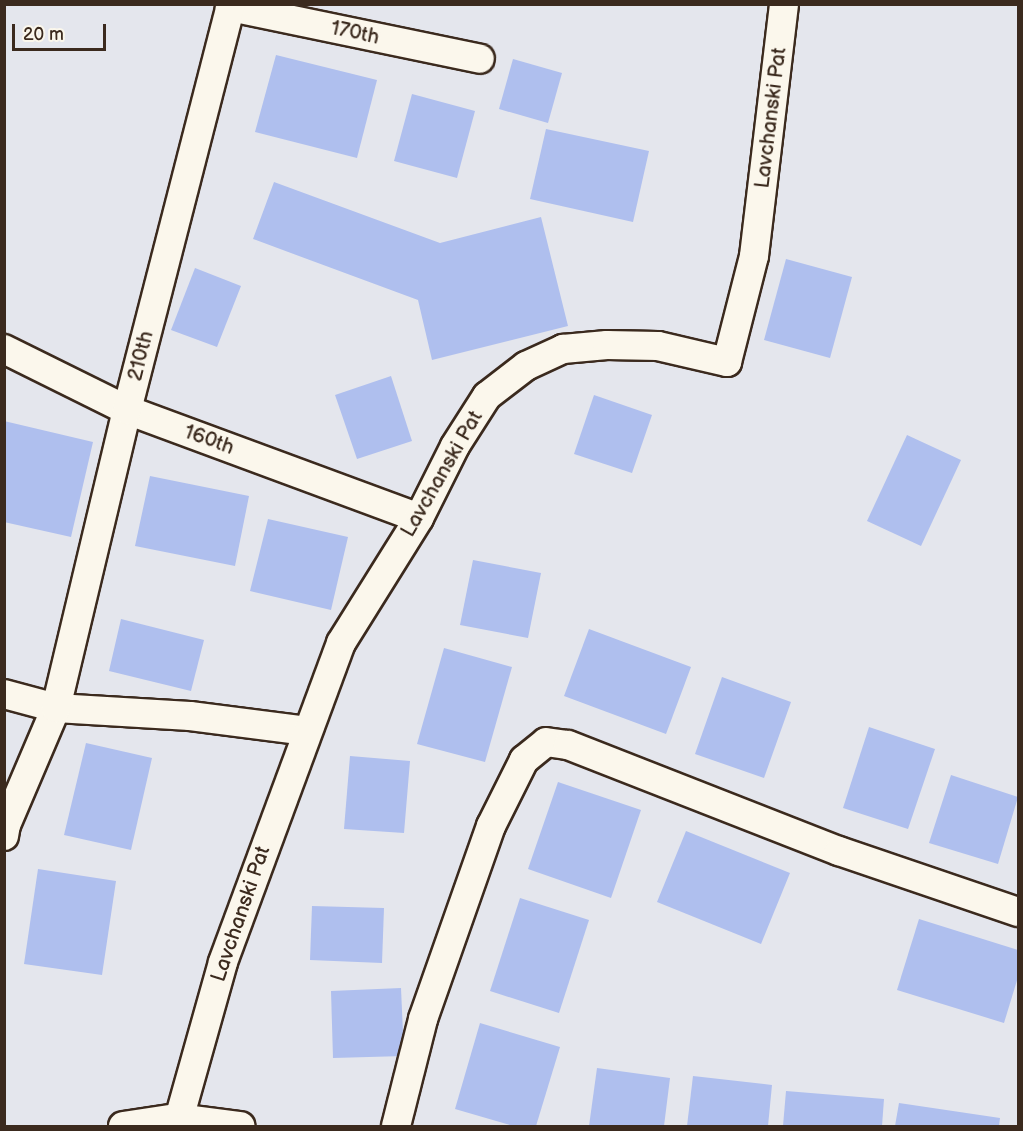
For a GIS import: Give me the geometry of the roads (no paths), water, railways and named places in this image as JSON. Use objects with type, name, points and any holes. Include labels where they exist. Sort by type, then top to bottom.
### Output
[{"type":"street","name":"Lavchanski Pat","points":[[177,1122],[223,962],[341,643],[419,518],[455,446],[487,396],[526,366],[563,349],[607,345],[658,346],[727,362],[754,256],[784,4]]},
{"type":"street","name":"170th","points":[[231,6],[480,59]]},
{"type":"street","name":"210th","points":[[4,836],[6,825],[56,708],[127,410],[231,6]]},
{"type":"street","name":"160th","points":[[4,349],[127,410],[419,518]]},
{"type":"street","points":[[4,694],[56,708],[190,716],[307,732]]},
{"type":"street","points":[[396,1126],[423,1019],[491,826],[524,760],[546,742],[568,745],[839,851],[1018,912]]},
{"type":"street","points":[[123,1126],[177,1122],[240,1126]]}]
